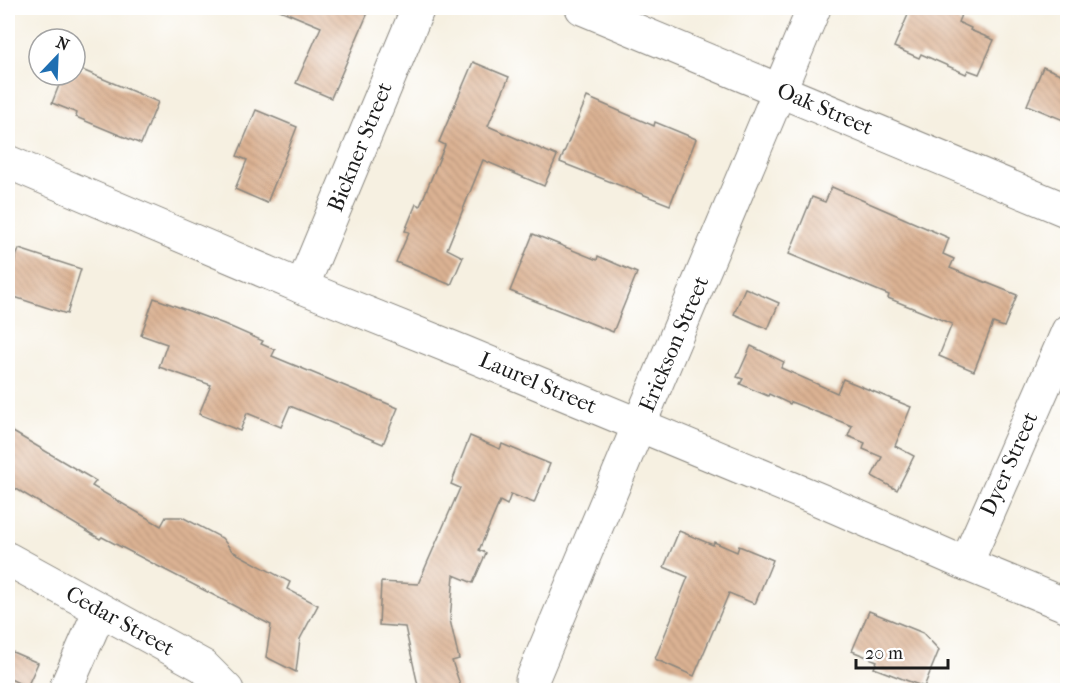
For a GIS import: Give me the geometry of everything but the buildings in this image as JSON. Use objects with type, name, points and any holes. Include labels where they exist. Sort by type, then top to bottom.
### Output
[{"type":"street","name":"Bickner Street","points":[[302,287],[418,8]]},
{"type":"street","name":"Oak Street","points":[[582,8],[1068,211]]},
{"type":"street","name":"Erickson Street","points":[[532,680],[814,8]]},
{"type":"street","name":"Laurel Street","points":[[8,162],[302,287],[820,500],[1068,606]]},
{"type":"street","name":"Dyer Street","points":[[966,564],[1068,331]]},
{"type":"street","name":"Cedar Street","points":[[8,559],[203,666],[227,690]]},
{"type":"street","points":[[65,690],[100,610]]}]
